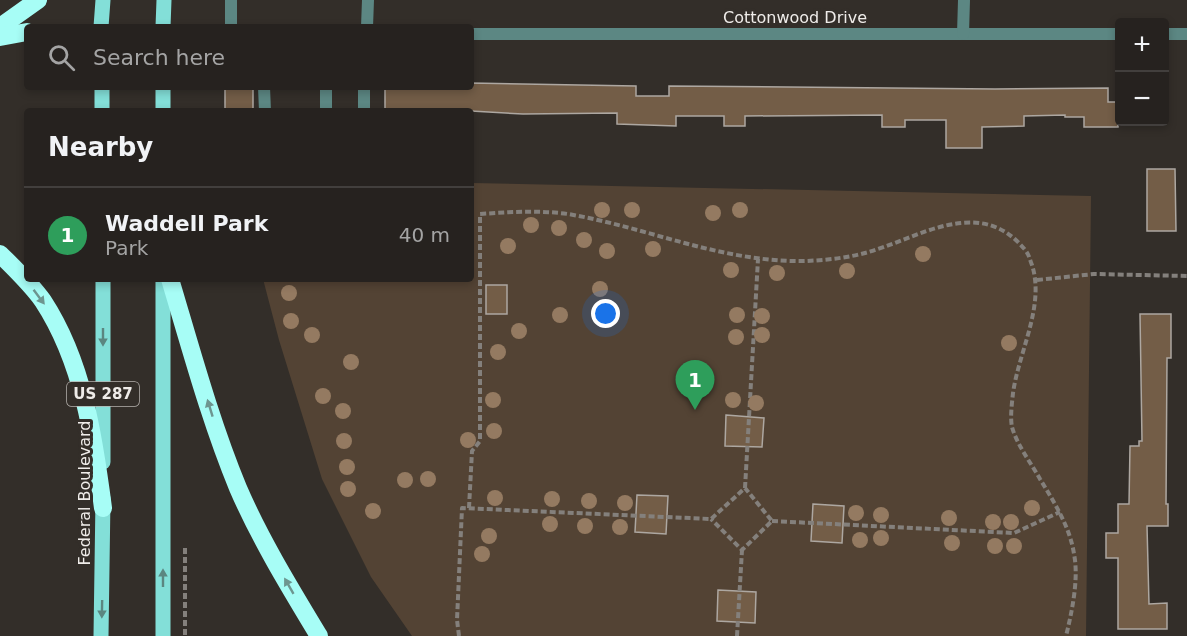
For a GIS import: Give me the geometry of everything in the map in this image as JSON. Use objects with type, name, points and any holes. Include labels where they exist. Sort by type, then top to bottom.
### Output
[{"type":"highway","points":[[0,27],[38,0]]},
{"type":"highway","points":[[0,37],[24,33]]},
{"type":"highway","points":[[0,254],[24,278]]},
{"type":"highway","points":[[28,282],[43,300],[65,345],[86,405],[103,508]]},
{"type":"highway","points":[[171,282],[219,440],[239,489],[287,583],[319,636]]},
{"type":"main road","points":[[101,24],[103,0]]},
{"type":"main road","points":[[163,24],[164,0]]},
{"type":"main road","points":[[102,90],[102,108]]},
{"type":"main road","points":[[163,90],[163,108]]},
{"type":"main road","name":"Federal Boulevard","points":[[101,636],[103,282]]},
{"type":"main road","name":"US 287","points":[[163,282],[163,636]]},
{"type":"street","points":[[231,0],[231,24]]},
{"type":"street","points":[[368,0],[368,24]]},
{"type":"street","points":[[963,34],[964,0]]},
{"type":"street","name":"Cottonwood Drive","points":[[474,34],[1115,34]]},
{"type":"street","points":[[1169,34],[1187,34]]},
{"type":"street","points":[[264,90],[265,108]]},
{"type":"street","points":[[326,90],[326,108]]},
{"type":"street","points":[[363,90],[364,108]]},
{"type":"path","points":[[469,508],[472,451],[480,441],[480,214],[521,211],[565,214],[723,253],[758,259],[807,261],[866,253],[932,228],[954,223],[977,223],[998,229],[1013,238],[1028,253],[1037,280],[1034,309],[1016,374],[1011,404],[1012,427],[1060,512],[1074,554],[1074,588],[1066,636]]},
{"type":"path","points":[[758,259],[745,488],[772,521]]},
{"type":"path","points":[[1037,280],[1094,274],[1187,276]]},
{"type":"path","points":[[711,519],[745,488]]},
{"type":"path","points":[[459,636],[457,620],[462,508],[711,519],[742,550]]},
{"type":"path","points":[[737,636],[742,550],[772,521],[1014,533],[1060,512]]},
{"type":"path","points":[[185,548],[185,636]]},
{"type":"shaded area","points":[[474,183],[1091,196],[1086,636],[412,636],[371,577],[322,479],[279,340],[264,282],[474,282]]},
{"type":"building","points":[[474,83],[636,86],[636,96],[669,96],[669,86],[1108,88],[1108,102],[1115,102],[1115,126],[1118,127],[1084,127],[1084,117],[1024,116],[1024,126],[982,127],[982,148],[946,148],[946,120],[905,120],[905,127],[882,127],[882,115],[745,116],[745,126],[724,126],[724,116],[676,116],[676,126],[617,124],[617,113],[523,114],[474,111],[474,108],[385,108],[385,90],[474,90]]},
{"type":"building","points":[[225,90],[253,90],[253,108],[225,108]]},
{"type":"building","points":[[1147,169],[1175,169],[1176,231],[1147,231]]},
{"type":"building","points":[[486,285],[507,285],[507,314],[486,314]]},
{"type":"building","points":[[1140,314],[1171,314],[1171,358],[1167,358],[1166,504],[1168,504],[1168,526],[1147,526],[1149,604],[1167,603],[1167,629],[1118,629],[1118,558],[1106,558],[1106,533],[1118,533],[1118,504],[1129,504],[1130,446],[1139,446],[1139,441],[1142,441]]},
{"type":"building","points":[[726,415],[764,418],[762,447],[725,446]]},
{"type":"building","points":[[637,495],[668,496],[666,534],[635,532]]},
{"type":"building","points":[[813,504],[844,506],[842,543],[811,541]]},
{"type":"building","points":[[718,590],[756,592],[755,623],[717,621]]},
{"type":"place","name":"Waddell Park","points":[[695,410]]}]
